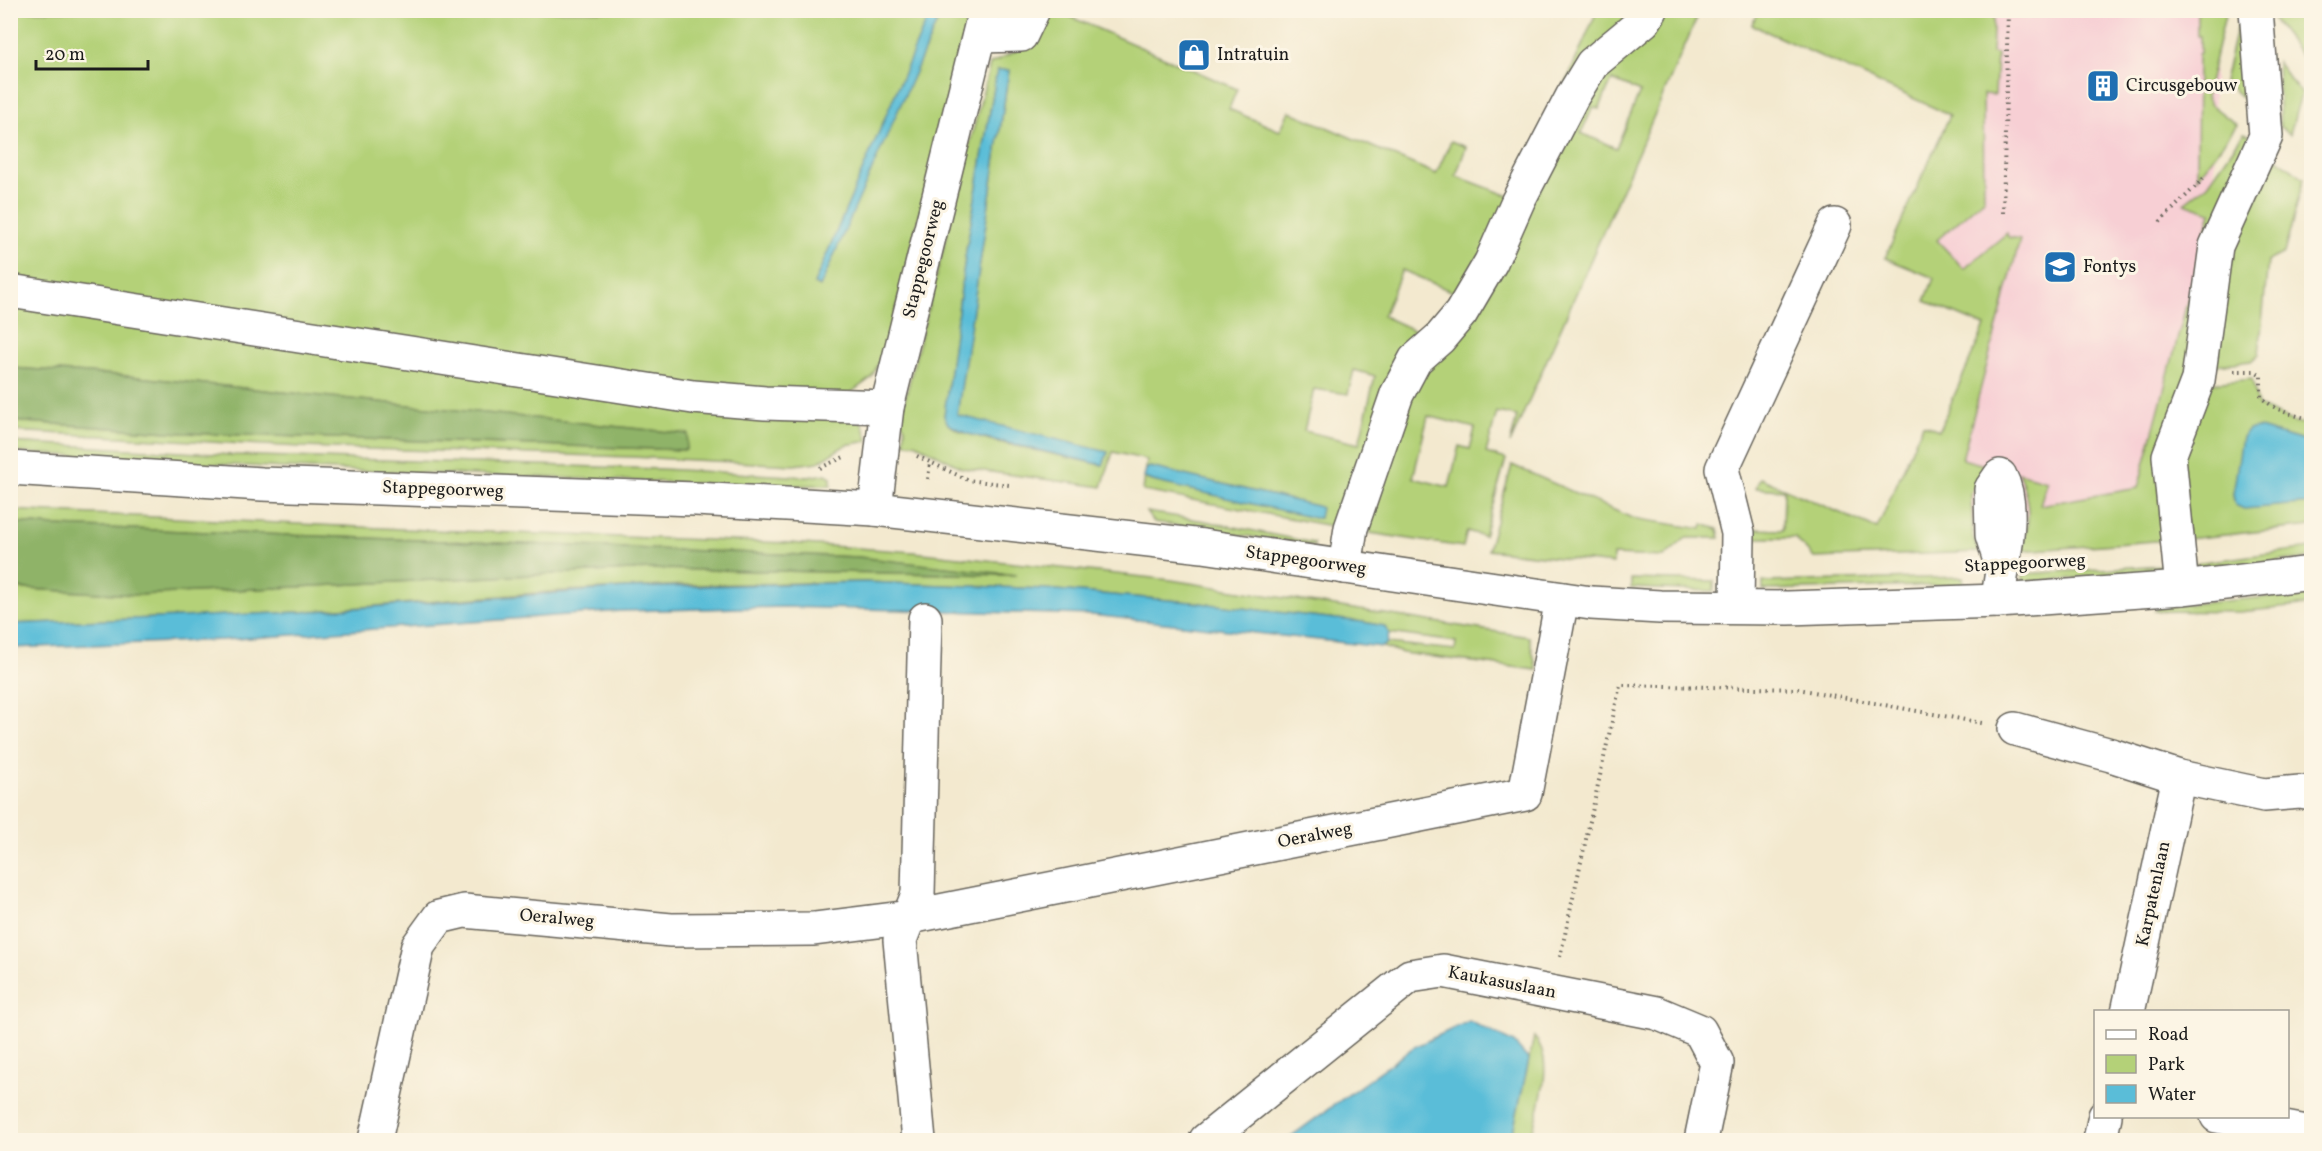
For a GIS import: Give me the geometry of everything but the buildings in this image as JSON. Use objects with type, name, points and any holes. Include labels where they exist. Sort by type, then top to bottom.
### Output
[{"type":"street","points":[[982,23],[1021,35],[1033,10]]},
{"type":"street","points":[[1345,567],[1351,528],[1397,394],[1415,360],[1440,338],[1461,313],[1491,262],[1518,201],[1572,97],[1592,64],[1644,21],[1652,10]]},
{"type":"street","points":[[2182,588],[2169,456],[2199,372],[2216,246],[2266,136],[2256,10]]},
{"type":"street","name":"Stappegoorweg","points":[[875,509],[887,407],[982,23]]},
{"type":"street","points":[[1737,607],[1738,533],[1722,470],[1834,225]]},
{"type":"street","points":[[10,291],[693,397],[765,403],[887,407]]},
{"type":"street","name":"Stappegoorweg","points":[[10,468],[262,484],[695,499],[875,509],[1108,534],[1562,599],[1660,607],[1998,601],[2303,577]]},
{"type":"street","points":[[1998,601],[2001,564]]},
{"type":"street","name":"Oeralweg","points":[[375,1140],[418,946],[439,917],[464,911],[671,930],[814,929],[910,917],[1525,794],[1562,599]]},
{"type":"street","points":[[919,1140],[900,940],[918,894],[925,619]]},
{"type":"street","points":[[2015,729],[2111,755],[2179,777],[2264,795],[2300,792],[2312,794]]},
{"type":"street","name":"Karpatenlaan","points":[[2128,1010],[2179,777]]},
{"type":"street","name":"Kaukasuslaan","points":[[1206,1140],[1410,976],[1443,971],[1656,1013],[1700,1031],[1717,1063],[1701,1140]]},
{"type":"street","points":[[2100,1140],[2105,1118]]},
{"type":"street","points":[[2222,1118],[2261,1134],[2312,1133]]},
{"type":"path","points":[[2003,213],[2008,10]]},
{"type":"path","points":[[2199,372],[2255,371],[2261,375],[2261,397],[2271,406],[2281,412],[2312,419]]},
{"type":"path","points":[[930,463],[968,480],[1016,486]]},
{"type":"path","points":[[1553,993],[1620,685],[1798,689],[2015,729]]},
{"type":"shaded area","name":"Fontys","points":[[1805,11],[2213,11],[2215,221],[2150,502],[2069,513],[1963,521],[1940,448],[1987,323],[1938,277],[1892,258],[1956,113]]},
{"type":"green space","points":[[11,11],[931,11],[814,284],[819,287],[942,11],[970,11],[886,349],[871,378],[849,394],[866,431],[868,441],[846,445],[818,462],[794,465],[632,457],[301,447],[11,431],[10,421],[184,433],[685,450],[687,434],[118,375],[11,368]]},
{"type":"green space","points":[[1003,11],[1057,11],[1237,89],[1229,109],[1280,131],[1289,111],[1436,174],[1451,141],[1466,147],[1456,176],[1512,197],[1531,163],[1597,11],[1700,11],[1510,444],[1517,416],[1497,412],[1486,453],[1506,459],[1484,536],[1467,531],[1463,547],[1370,533],[1370,511],[1337,527],[1143,491],[1147,460],[1113,452],[1102,487],[962,468],[915,443],[904,443],[905,428],[900,419],[990,64],[1016,51],[1001,21]],"holes":[[[997,70],[1009,71],[957,415],[1103,465],[997,442],[959,431],[948,424],[944,416],[966,251]],[[1612,80],[1640,92],[1616,148],[1581,133],[1593,107],[1599,109]],[[1402,270],[1453,292],[1433,339],[1383,316]],[[1354,370],[1375,376],[1359,444],[1304,431],[1314,389],[1348,394]],[[1428,416],[1475,428],[1470,449],[1459,446],[1449,487],[1413,478]],[[1150,467],[1317,506],[1319,518],[1148,480]]]},
{"type":"green space","points":[[1758,11],[1994,11],[1992,53],[1997,54],[1995,95],[1983,94],[1984,199],[1937,240],[1964,269],[2007,233],[2008,237],[2020,239],[1962,459],[1988,466],[1972,491],[1971,497],[1973,538],[1979,552],[1814,558],[1795,538],[1755,538],[1755,529],[1783,530],[1784,490],[1756,488],[1760,478],[1877,529],[1923,424],[1939,430],[1985,326],[1925,301],[1934,278],[1885,258],[1950,115],[1752,25]]},
{"type":"green space","points":[[2197,11],[2226,11],[2206,96],[2210,104],[2237,125],[2197,178],[2200,36],[2197,36]]},
{"type":"green space","points":[[2267,11],[2296,11],[2306,23],[2311,11],[2310,64],[2307,63]]},
{"type":"green space","points":[[2241,18],[2248,103],[2224,81],[2238,21]]},
{"type":"green space","points":[[2277,62],[2301,94],[2290,134],[2280,127]]},
{"type":"green space","points":[[2244,133],[2252,136],[2168,540],[2022,551],[2028,509],[2026,494],[2018,473],[2047,481],[2040,505],[2138,488],[2211,212],[2184,203],[2208,184]]},
{"type":"green space","points":[[2274,156],[2304,178],[2284,253],[2268,261],[2259,354],[2251,361],[2215,365],[2229,248]]},
{"type":"green space","points":[[11,368],[118,375],[688,434],[686,450],[184,433],[11,421]]},
{"type":"green space","points":[[2252,379],[2258,406],[2294,422],[2311,425],[2311,443],[2259,428],[2245,433],[2233,495],[2235,504],[2311,503],[2311,526],[2187,539],[2180,453],[2212,383]]},
{"type":"green space","points":[[10,442],[233,455],[660,469],[808,477],[826,474],[831,477],[831,485],[775,486],[283,468],[11,452]]},
{"type":"green space","points":[[1512,465],[1632,518],[1702,529],[1703,524],[1718,529],[1720,538],[1686,538],[1664,557],[1613,555],[1613,564],[1488,550]]},
{"type":"green space","points":[[10,510],[401,529],[789,543],[913,552],[1171,580],[1529,637],[1537,670],[1403,653],[1382,647],[1387,643],[1455,650],[1456,642],[1389,633],[1384,626],[1363,622],[1191,602],[1045,589],[864,582],[686,585],[561,591],[302,612],[11,624],[10,588],[137,595],[651,569],[1009,575],[858,557],[54,526],[11,522]]},
{"type":"green space","points":[[1147,512],[1314,543],[1314,546],[1154,522]]},
{"type":"green space","points":[[10,522],[54,526],[858,557],[1017,575],[651,569],[137,595],[11,588]]},
{"type":"green space","points":[[2311,548],[2311,558],[2196,570],[2196,563]]},
{"type":"green space","points":[[2164,565],[2164,572],[2023,582],[2023,574]]},
{"type":"green space","points":[[1963,577],[1963,585],[1763,590],[1763,582]]},
{"type":"green space","points":[[1631,579],[1714,581],[1714,591],[1631,588]]},
{"type":"green space","points":[[2311,594],[2311,605],[2239,612],[2155,611],[2158,607]]},
{"type":"green space","points":[[1534,1037],[1541,1047],[1544,1059],[1545,1072],[1540,1101],[1530,1140],[1511,1140]]},
{"type":"water","points":[[931,10],[942,11],[820,287],[814,284]]},
{"type":"water","points":[[997,70],[1009,70],[957,415],[1108,452],[1103,465],[968,434],[948,424],[944,416],[966,251]]},
{"type":"water","points":[[2259,428],[2311,443],[2311,503],[2244,509],[2235,505],[2233,495],[2242,437],[2249,429]]},
{"type":"water","points":[[1150,467],[1317,506],[1321,508],[1319,518],[1156,482],[1144,478],[1146,469]]},
{"type":"water","points":[[864,582],[1045,589],[1191,602],[1363,622],[1384,626],[1389,633],[1387,643],[1382,647],[1092,615],[784,607],[622,611],[223,640],[11,648],[10,624],[302,612],[625,588]]},
{"type":"water","points":[[1469,1021],[1514,1043],[1529,1060],[1511,1140],[1286,1140],[1414,1047]]},
{"type":"place","name":"Intratuin","points":[[1194,55]]},
{"type":"place","name":"Circusgebouw","points":[[2103,86]]},
{"type":"place","name":"Fontys","points":[[2060,267]]}]
